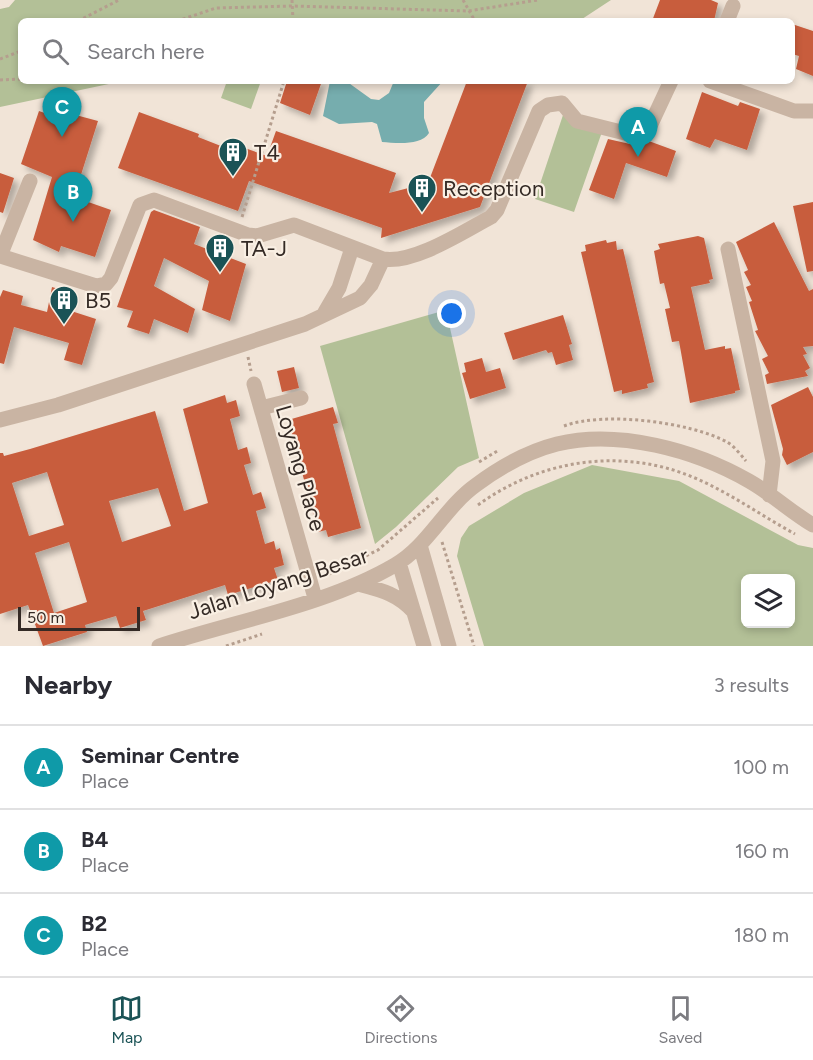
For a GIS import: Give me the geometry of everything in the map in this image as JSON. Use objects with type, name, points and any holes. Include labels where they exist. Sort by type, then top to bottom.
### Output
[{"type":"street","points":[[728,18],[733,6]]},
{"type":"street","points":[[30,181],[0,256],[96,286],[106,284],[111,278],[136,212],[147,201],[164,202],[238,231],[257,236],[294,225],[383,259],[405,258],[491,217],[497,210],[539,111],[548,105],[562,103],[577,121],[629,134],[640,132],[650,126],[670,84]]},
{"type":"street","points":[[718,84],[794,111],[813,111]]},
{"type":"street","points":[[326,312],[339,288],[352,248]]},
{"type":"street","points":[[728,249],[773,461],[769,495]]},
{"type":"street","points":[[0,420],[58,405],[305,324],[326,312],[360,298],[371,285],[383,259]]},
{"type":"street","name":"Loyang Place","points":[[254,384],[315,598]]},
{"type":"street","points":[[261,408],[302,398]]},
{"type":"street","name":"Jalan Loyang Besar","points":[[159,646],[358,584],[399,563],[420,545],[474,486],[515,461],[557,444],[613,439],[648,443],[698,458],[749,481],[813,525]]},
{"type":"street","points":[[420,545],[449,646]]},
{"type":"street","points":[[399,563],[424,646]]},
{"type":"street","points":[[358,584],[402,599],[416,614]]},
{"type":"path","points":[[84,18],[119,0]]},
{"type":"path","points":[[292,0],[293,18]]},
{"type":"path","points":[[463,0],[473,18]]},
{"type":"path","points":[[186,18],[216,8],[293,6],[468,11],[538,0]]},
{"type":"path","points":[[0,58],[18,52]]},
{"type":"path","points":[[0,80],[18,79]]},
{"type":"path","points":[[238,231],[283,84]]},
{"type":"path","points":[[244,344],[254,384]]},
{"type":"path","points":[[477,506],[495,493],[519,482],[578,462],[644,461],[698,479],[796,534]]},
{"type":"path","points":[[310,582],[378,550],[421,512]]},
{"type":"path","points":[[448,534],[442,542],[443,552],[474,646]]},
{"type":"green space","points":[[15,0],[611,0],[584,18],[18,18],[18,84],[109,84],[0,107],[0,9],[9,7]]},
{"type":"green space","points":[[226,84],[260,84],[251,109],[221,98]]},
{"type":"green space","points":[[563,115],[603,129],[574,212],[535,199]]},
{"type":"green space","points":[[446,310],[479,458],[458,467],[396,527],[375,544],[320,346]]},
{"type":"green space","points":[[592,465],[679,481],[798,545],[813,548],[813,646],[484,646],[457,556],[461,538],[469,526],[524,493]]},
{"type":"water","points":[[329,84],[350,84],[371,99],[379,100],[389,93],[393,84],[440,84],[424,102],[424,118],[429,133],[414,142],[382,142],[377,124],[372,122],[339,124],[323,116]]},
{"type":"building","points":[[660,0],[711,0],[718,3],[715,18],[653,18]]},
{"type":"building","points":[[795,25],[813,31],[813,76],[796,69],[799,56],[795,55]]},
{"type":"building","points":[[286,84],[321,84],[310,115],[280,103]]},
{"type":"building","points":[[466,84],[527,84],[480,207],[381,238],[382,228],[249,181],[238,211],[118,168],[139,112],[199,134],[198,137],[226,148],[228,142],[267,156],[276,131],[396,173],[389,193],[428,183]]},
{"type":"building","points":[[702,92],[738,106],[740,102],[760,109],[747,150],[715,139],[710,148],[686,139]]},
{"type":"building","points":[[39,111],[67,121],[72,114],[98,121],[74,197],[111,210],[95,257],[61,246],[59,252],[33,240],[52,177],[21,164]]},
{"type":"building","points":[[608,139],[630,144],[646,140],[676,151],[667,177],[626,163],[614,199],[589,190]]},
{"type":"building","points":[[0,173],[14,178],[3,213],[0,212]]},
{"type":"building","points":[[813,202],[813,271],[807,272],[793,206]]},
{"type":"building","name":"TA-J","points":[[154,210],[200,227],[194,244],[246,264],[230,321],[202,310],[209,281],[164,258],[154,286],[195,309],[188,333],[154,319],[149,334],[127,327],[133,311],[117,307],[151,212]]},
{"type":"building","points":[[774,222],[809,291],[813,289],[813,346],[803,347],[807,354],[803,355],[810,368],[805,371],[808,376],[767,384],[765,375],[769,373],[762,359],[768,356],[755,331],[758,330],[749,302],[752,301],[746,287],[751,285],[744,272],[748,270],[736,242]]},
{"type":"building","points":[[698,236],[704,238],[713,279],[709,280],[710,283],[691,287],[705,350],[725,346],[725,349],[731,348],[740,390],[690,403],[679,341],[672,342],[665,309],[670,308],[664,283],[660,284],[654,251],[660,249],[658,244]]},
{"type":"building","points":[[606,240],[607,243],[616,241],[617,250],[623,249],[654,382],[647,384],[648,388],[622,394],[622,390],[614,392],[581,252],[586,251],[585,245]]},
{"type":"building","name":"B5","points":[[52,287],[72,293],[65,309],[96,319],[82,365],[64,360],[69,343],[14,327],[4,364],[0,363],[0,297],[3,290],[23,296],[21,305],[47,312]]},
{"type":"building","points":[[563,315],[572,344],[569,345],[573,360],[556,365],[552,352],[548,353],[546,350],[513,360],[504,333]]},
{"type":"building","points":[[482,358],[486,372],[500,368],[506,388],[470,399],[462,373],[466,372],[464,363]]},
{"type":"building","points":[[294,367],[299,388],[282,392],[277,371]]},
{"type":"building","points":[[808,387],[813,397],[813,452],[787,465],[782,455],[783,449],[771,405]]},
{"type":"building","points":[[225,395],[227,403],[236,400],[240,416],[230,419],[238,450],[247,447],[251,463],[244,465],[253,495],[261,492],[266,508],[256,511],[265,544],[274,541],[276,550],[280,548],[284,565],[274,568],[278,580],[228,595],[225,585],[143,611],[146,620],[120,628],[116,616],[85,625],[87,632],[43,646],[28,605],[0,614],[0,453],[4,456],[30,449],[155,411],[184,511],[208,503],[183,409]],"holes":[[[47,472],[64,525],[29,536],[12,483]],[[158,488],[171,526],[122,542],[109,501]],[[69,542],[87,602],[54,613],[35,553]]]},
{"type":"building","points":[[333,407],[338,423],[333,424],[361,528],[328,537],[326,530],[318,532],[288,420]]},
{"type":"place","name":"B2","points":[[62,137]]},
{"type":"place","name":"Seminar Centre","points":[[638,157]]},
{"type":"place","name":"T4","points":[[233,178]]},
{"type":"place","name":"Reception","points":[[422,214]]},
{"type":"place","name":"B4","points":[[73,222]]},
{"type":"place","name":"TA-J","points":[[220,274]]},
{"type":"place","name":"B5","points":[[64,326]]}]
